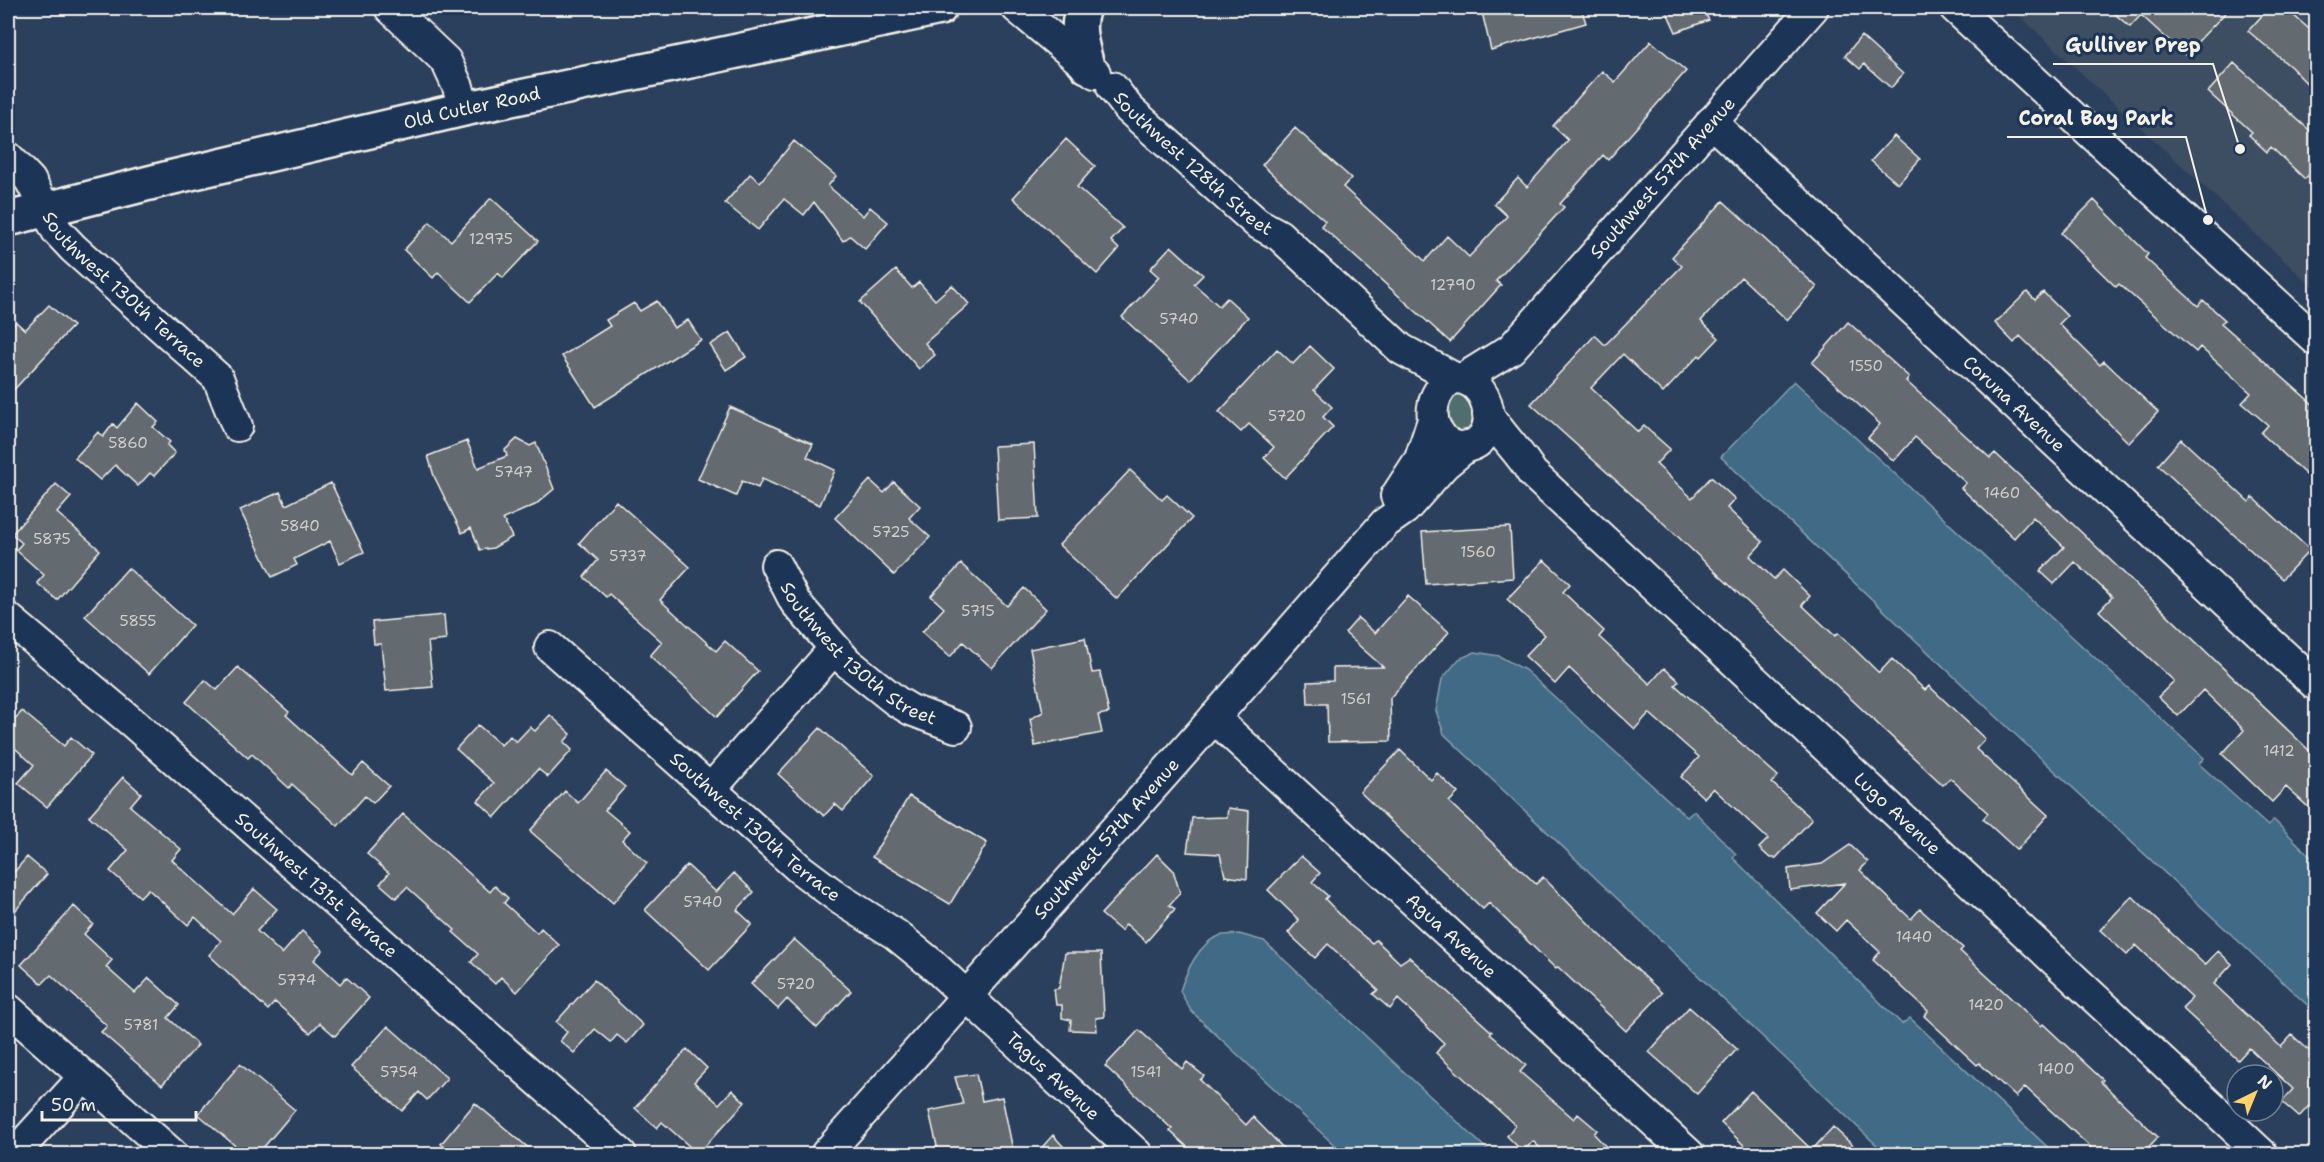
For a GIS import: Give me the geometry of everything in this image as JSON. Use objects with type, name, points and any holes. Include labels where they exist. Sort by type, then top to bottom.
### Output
[{"type":"main road","name":"Old Cutler Road","points":[[8,219],[464,109],[940,8]]},
{"type":"main road","points":[[1083,8],[1079,25],[1098,76]]},
{"type":"street","points":[[390,8],[446,61],[458,87],[464,109]]},
{"type":"street","name":"Southwest 128th Street","points":[[1017,8],[1098,76],[1137,101],[1210,163],[1263,211],[1278,235],[1401,349],[1459,378]]},
{"type":"street","name":"Southwest 57th Avenue","points":[[1459,378],[1511,349],[1813,8]]},
{"type":"street","points":[[1955,8],[2316,340]]},
{"type":"street","name":"Southwest 128th Street","points":[[1098,76],[1101,98],[1119,126],[1134,142],[1233,226],[1279,254],[1303,258]]},
{"type":"street","name":"Coruna Avenue","points":[[1711,122],[2316,685]]},
{"type":"street","name":"Southwest 130th Terrace","points":[[8,157],[30,180],[57,231],[73,248],[218,378],[237,426]]},
{"type":"street","name":"Southwest 128th Street","points":[[1401,349],[1433,413]]},
{"type":"street","name":"Southwest 57th Avenue","points":[[1486,408],[1511,349]]},
{"type":"street","points":[[1459,378],[1475,385],[1497,430],[1524,460],[1532,473],[1471,446],[1454,446],[1446,441],[1436,430],[1433,413],[1440,387],[1459,378]]},
{"type":"street","points":[[1471,446],[1485,435],[1486,408]]},
{"type":"street","name":"Southwest 57th Avenue","points":[[1385,523],[1392,501],[1420,459],[1433,413]]},
{"type":"street","name":"Southwest 57th Avenue","points":[[826,1155],[1385,523],[1405,509],[1444,465],[1471,446]]},
{"type":"street","name":"Lugo Avenue","points":[[1532,473],[2262,1155]]},
{"type":"street","name":"Southwest 130th Street","points":[[776,565],[795,602],[834,649],[896,701],[911,710],[956,727]]},
{"type":"street","name":"Southwest 131st Terrace","points":[[8,618],[133,723],[621,1155]]},
{"type":"street","name":"Southwest 130th Terrace","points":[[550,648],[820,885],[895,934],[933,964],[967,997]]},
{"type":"street","points":[[710,790],[834,649]]},
{"type":"street","name":"Agua Avenue","points":[[1214,718],[1689,1155]]},
{"type":"street","name":"Tagus Avenue","points":[[967,997],[1137,1155]]},
{"type":"street","points":[[8,1009],[172,1155]]},
{"type":"street","points":[[14,1155],[84,1077]]},
{"type":"shaded area","points":[[2011,8],[2316,8],[2316,290]]},
{"type":"shaded area","points":[[1794,381],[2204,758],[2199,764],[2268,826],[2274,820],[2316,862],[2316,1013],[1721,457]]},
{"type":"shaded area","points":[[1475,652],[1499,656],[1525,670],[1687,817],[1694,811],[1736,854],[1733,858],[1902,1024],[1910,1018],[2055,1154],[1886,1154],[1444,734],[1436,711],[1442,679],[1459,659]]},
{"type":"shaded area","points":[[1239,934],[1264,941],[1492,1154],[1344,1154],[1191,1011],[1180,991],[1190,967],[1205,945],[1219,936]]},
{"type":"green space","points":[[1456,393],[1468,402],[1472,417],[1472,428],[1460,434],[1447,421],[1447,401]]},
{"type":"building","points":[[1481,8],[1581,8],[1586,23],[1491,50]]},
{"type":"building","points":[[1665,8],[1702,8],[1709,20],[1676,32]]},
{"type":"building","points":[[2108,8],[2230,8],[2185,55],[2141,15],[2130,27]]},
{"type":"building","points":[[2269,8],[2285,8],[2316,35],[2316,93],[2291,67],[2248,31]]},
{"type":"building","points":[[1861,36],[1903,74],[1891,88],[1864,64],[1860,69],[1845,56]]},
{"type":"building","points":[[1651,41],[1686,71],[1608,160],[1603,155],[1560,204],[1564,207],[1496,281],[1501,285],[1450,342],[1321,226],[1325,221],[1262,165],[1295,128],[1351,178],[1343,187],[1425,261],[1447,236],[1469,257],[1507,216],[1494,204],[1518,178],[1527,187],[1568,140],[1553,126],[1602,71],[1615,82]]},
{"type":"building","points":[[2234,63],[2316,136],[2316,166],[2305,179],[2271,147],[2267,152],[2249,135],[2252,132],[2208,92]]},
{"type":"building","points":[[1894,136],[1920,159],[1898,184],[1871,161]]},
{"type":"building","points":[[1066,139],[1095,166],[1077,187],[1123,228],[1111,241],[1119,249],[1097,274],[1013,198]]},
{"type":"building","points":[[794,141],[836,176],[828,186],[863,216],[870,207],[888,222],[865,249],[850,236],[843,241],[814,202],[804,215],[784,199],[758,230],[725,203],[750,174],[760,182]]},
{"type":"building","points":[[491,198],[538,241],[503,278],[498,273],[470,302],[438,272],[433,278],[404,250],[430,222],[451,241]]},
{"type":"building","points":[[2094,200],[2148,254],[2145,258],[2198,306],[2203,300],[2225,320],[2221,323],[2316,407],[2316,484],[2261,433],[2268,425],[2242,403],[2251,393],[2200,347],[2196,352],[2119,284],[2116,287],[2061,233]]},
{"type":"building","points":[[1723,201],[1817,287],[1787,320],[1741,277],[1701,321],[1719,338],[1701,357],[1699,355],[1663,393],[1623,354],[1591,388],[1638,432],[1644,426],[1670,449],[1656,464],[1692,498],[1711,477],[1735,499],[1727,508],[1763,542],[1750,556],[1774,579],[1783,570],[1810,596],[1802,605],[1835,636],[1838,633],[1879,673],[1892,659],[1925,690],[1929,686],[1985,739],[1976,749],[2048,815],[2017,850],[1983,819],[1988,813],[1950,778],[1943,785],[1660,520],[1531,404],[1595,335],[1605,345],[1682,266],[1672,257]]},
{"type":"building","points":[[1171,246],[1203,275],[1194,284],[1219,306],[1227,298],[1248,317],[1190,380],[1122,317],[1159,277],[1150,269]]},
{"type":"building","points":[[896,270],[912,288],[919,282],[935,300],[952,285],[969,304],[925,343],[935,355],[919,369],[860,302]]},
{"type":"building","points":[[2027,292],[2035,300],[2043,292],[2067,316],[2059,324],[2100,365],[2104,361],[2158,412],[2129,443],[2020,336],[2014,343],[1995,323]]},
{"type":"building","points":[[657,301],[674,328],[688,320],[701,340],[595,407],[562,356],[610,326],[606,320],[634,303],[640,311]]},
{"type":"building","points":[[49,305],[73,326],[8,396],[8,330],[16,322],[25,330]]},
{"type":"building","points":[[1848,322],[1909,377],[1906,381],[1990,458],[1995,453],[2058,510],[2316,757],[2316,814],[2286,787],[2272,802],[2222,754],[2244,730],[2203,690],[2178,716],[2158,697],[2174,681],[2099,611],[2112,597],[2075,562],[2054,584],[2040,571],[2064,547],[2033,517],[2014,538],[1961,488],[1966,483],[1915,437],[1894,461],[1868,438],[1880,424],[1812,363]]},
{"type":"building","points":[[730,332],[746,357],[726,370],[710,345]]},
{"type":"building","points":[[1310,346],[1334,369],[1314,390],[1332,407],[1323,417],[1333,427],[1285,478],[1264,458],[1274,447],[1249,424],[1241,432],[1219,412],[1277,349],[1293,364]]},
{"type":"building","points":[[138,403],[158,422],[153,427],[170,442],[167,445],[175,453],[154,476],[150,473],[138,486],[115,465],[100,480],[75,458],[98,432],[103,437],[113,424],[117,428]]},
{"type":"building","points":[[730,407],[813,444],[807,457],[835,470],[820,505],[762,479],[758,488],[742,481],[736,496],[698,479]]},
{"type":"building","points":[[517,439],[530,446],[536,443],[554,489],[535,505],[503,519],[512,537],[493,548],[480,550],[471,528],[462,533],[434,476],[428,456],[467,441],[478,468],[507,456],[505,450]]},
{"type":"building","points":[[2181,439],[2249,502],[2253,497],[2310,550],[2282,579],[2158,465]]},
{"type":"building","points":[[1034,444],[1038,518],[998,520],[994,446]]},
{"type":"building","points":[[1130,470],[1162,500],[1167,495],[1192,518],[1117,599],[1059,545]]},
{"type":"building","points":[[870,480],[884,493],[894,482],[920,506],[909,518],[930,537],[894,575],[835,518]]},
{"type":"building","points":[[331,483],[364,552],[340,563],[330,541],[294,559],[297,565],[272,577],[240,510],[280,492],[286,505]]},
{"type":"building","points":[[56,484],[71,497],[57,513],[100,550],[57,600],[37,583],[44,575],[16,550],[22,543],[12,534]]},
{"type":"building","points":[[616,501],[690,567],[660,600],[716,651],[725,641],[758,671],[717,717],[650,656],[662,642],[609,594],[606,597],[584,577],[598,560],[579,543]]},
{"type":"building","points":[[1510,527],[1513,578],[1426,584],[1422,532]]},
{"type":"building","points":[[1544,560],[1570,584],[1563,592],[1604,631],[1599,637],[1650,684],[1664,668],[1679,681],[1675,685],[1778,776],[1772,783],[1812,819],[1776,858],[1770,858],[1759,848],[1768,839],[1713,788],[1704,798],[1681,777],[1699,757],[1649,713],[1635,729],[1569,668],[1555,684],[1525,656],[1545,635],[1507,599]]},
{"type":"building","points":[[961,564],[1007,606],[1024,588],[1046,609],[992,668],[963,642],[950,657],[922,632],[944,608],[931,596]]},
{"type":"building","points":[[128,568],[192,625],[149,674],[85,616]]},
{"type":"building","points":[[1408,596],[1449,632],[1390,698],[1391,741],[1328,742],[1327,704],[1308,704],[1307,682],[1333,681],[1333,668],[1383,667],[1345,633],[1358,618],[1375,633]]},
{"type":"building","points":[[444,615],[446,640],[428,642],[433,687],[386,691],[381,644],[374,644],[372,622]]},
{"type":"building","points":[[1085,638],[1092,673],[1100,672],[1109,713],[1098,715],[1102,733],[1035,746],[1030,719],[1043,712],[1030,649]]},
{"type":"building","points":[[238,667],[289,712],[286,715],[352,775],[363,763],[389,786],[373,803],[365,796],[338,826],[292,784],[289,788],[252,754],[248,758],[186,702],[205,680],[217,690]]},
{"type":"building","points":[[22,711],[64,746],[71,737],[92,755],[47,807],[18,783],[34,765],[8,742],[8,728]]},
{"type":"building","points":[[550,715],[571,734],[564,742],[572,750],[548,777],[538,769],[495,817],[478,801],[494,783],[456,749],[478,725],[501,745],[510,736],[516,742],[530,727],[535,731]]},
{"type":"building","points":[[820,728],[874,776],[843,811],[835,804],[824,816],[778,774]]},
{"type":"building","points":[[1400,750],[1431,780],[1437,773],[1458,793],[1449,802],[1536,884],[1543,877],[1662,993],[1626,1031],[1558,967],[1556,969],[1489,903],[1483,909],[1360,792]]},
{"type":"building","points":[[606,771],[625,787],[605,810],[630,831],[622,840],[647,863],[613,903],[530,831],[565,791],[578,803]]},
{"type":"building","points":[[123,777],[141,793],[130,806],[181,849],[172,860],[232,914],[254,889],[277,909],[257,931],[282,954],[302,931],[323,950],[314,960],[340,984],[346,977],[369,998],[335,1036],[320,1023],[310,1033],[275,1002],[268,1010],[209,955],[221,941],[195,917],[188,925],[148,889],[140,897],[110,871],[128,850],[89,816]]},
{"type":"building","points":[[909,796],[987,843],[950,904],[872,857]]},
{"type":"building","points":[[1228,808],[1249,811],[1247,879],[1225,876],[1220,854],[1187,852],[1192,818],[1227,817]]},
{"type":"building","points":[[403,814],[490,892],[495,886],[508,898],[504,903],[537,933],[541,928],[559,945],[517,992],[501,977],[495,984],[471,962],[478,954],[407,887],[396,898],[380,884],[389,873],[367,854]]},
{"type":"building","points":[[1850,845],[1868,862],[1860,870],[1877,887],[1911,919],[1920,909],[1963,948],[1960,951],[2103,1080],[2101,1082],[2158,1137],[2141,1155],[2099,1155],[2025,1087],[2016,1097],[1979,1063],[1977,1065],[1924,1016],[1928,1011],[1873,960],[1880,952],[1846,920],[1836,931],[1817,913],[1845,883],[1790,890],[1788,869],[1822,864]]},
{"type":"building","points":[[1157,854],[1173,870],[1180,893],[1169,905],[1175,909],[1146,942],[1126,924],[1121,931],[1101,914]]},
{"type":"building","points":[[1301,856],[1320,873],[1312,882],[1328,896],[1325,899],[1351,926],[1372,943],[1376,940],[1400,963],[1409,957],[1526,1065],[1520,1072],[1574,1119],[1578,1114],[1597,1130],[1594,1134],[1614,1155],[1547,1155],[1533,1141],[1523,1152],[1507,1136],[1515,1125],[1436,1053],[1444,1043],[1398,999],[1390,1009],[1373,994],[1378,990],[1328,944],[1315,958],[1288,933],[1299,920],[1268,890]]},
{"type":"building","points":[[27,857],[47,874],[8,919],[8,879]]},
{"type":"building","points":[[687,865],[716,892],[734,873],[754,892],[737,910],[752,924],[709,970],[645,910]]},
{"type":"building","points":[[2132,896],[2205,965],[2218,951],[2232,964],[2214,984],[2281,1047],[2292,1035],[2316,1057],[2316,1098],[2299,1117],[2285,1105],[2285,1098],[2293,1089],[2285,1082],[2285,1063],[2265,1063],[2249,1048],[2238,1060],[2182,1008],[2192,998],[2136,945],[2127,955],[2100,930]]},
{"type":"building","points":[[74,906],[93,924],[84,934],[112,960],[106,967],[135,993],[149,978],[179,1005],[168,1018],[198,1045],[162,1085],[101,1032],[107,1026],[51,975],[42,984],[21,965]]},
{"type":"building","points":[[794,939],[851,991],[817,1028],[787,999],[778,1009],[751,984]]},
{"type":"building","points":[[1065,953],[1101,953],[1104,1017],[1096,1018],[1097,1031],[1070,1030],[1071,1020],[1062,1018],[1062,1005],[1056,1005],[1054,989],[1059,988]]},
{"type":"building","points":[[594,980],[643,1025],[627,1043],[617,1035],[611,1042],[595,1029],[574,1053],[560,1041],[567,1032],[556,1022]]},
{"type":"building","points":[[1689,1007],[1737,1049],[1697,1094],[1649,1052]]},
{"type":"building","points":[[388,1026],[447,1078],[427,1100],[419,1092],[402,1111],[351,1067]]},
{"type":"building","points":[[1139,1030],[1182,1069],[1187,1062],[1204,1076],[1200,1080],[1246,1125],[1253,1117],[1290,1155],[1196,1155],[1170,1131],[1172,1129],[1105,1066]]},
{"type":"building","points":[[687,1049],[707,1068],[694,1082],[719,1104],[732,1090],[745,1102],[698,1154],[662,1122],[657,1128],[635,1108]]},
{"type":"building","points":[[240,1064],[295,1110],[257,1155],[246,1155],[198,1114]]},
{"type":"building","points":[[976,1074],[982,1101],[1002,1097],[1014,1155],[939,1155],[929,1111],[963,1104],[955,1077]]},
{"type":"building","points":[[1751,1091],[1812,1150],[1833,1127],[1863,1155],[1754,1155],[1721,1123]]},
{"type":"building","points":[[475,1103],[537,1155],[454,1155],[441,1144]]},
{"type":"building","points":[[1053,1135],[1071,1155],[1035,1155]]},
{"type":"place","name":"Gulliver Prep","points":[[2240,149]]},
{"type":"place","name":"Coral Bay Park","points":[[2208,220]]}]
